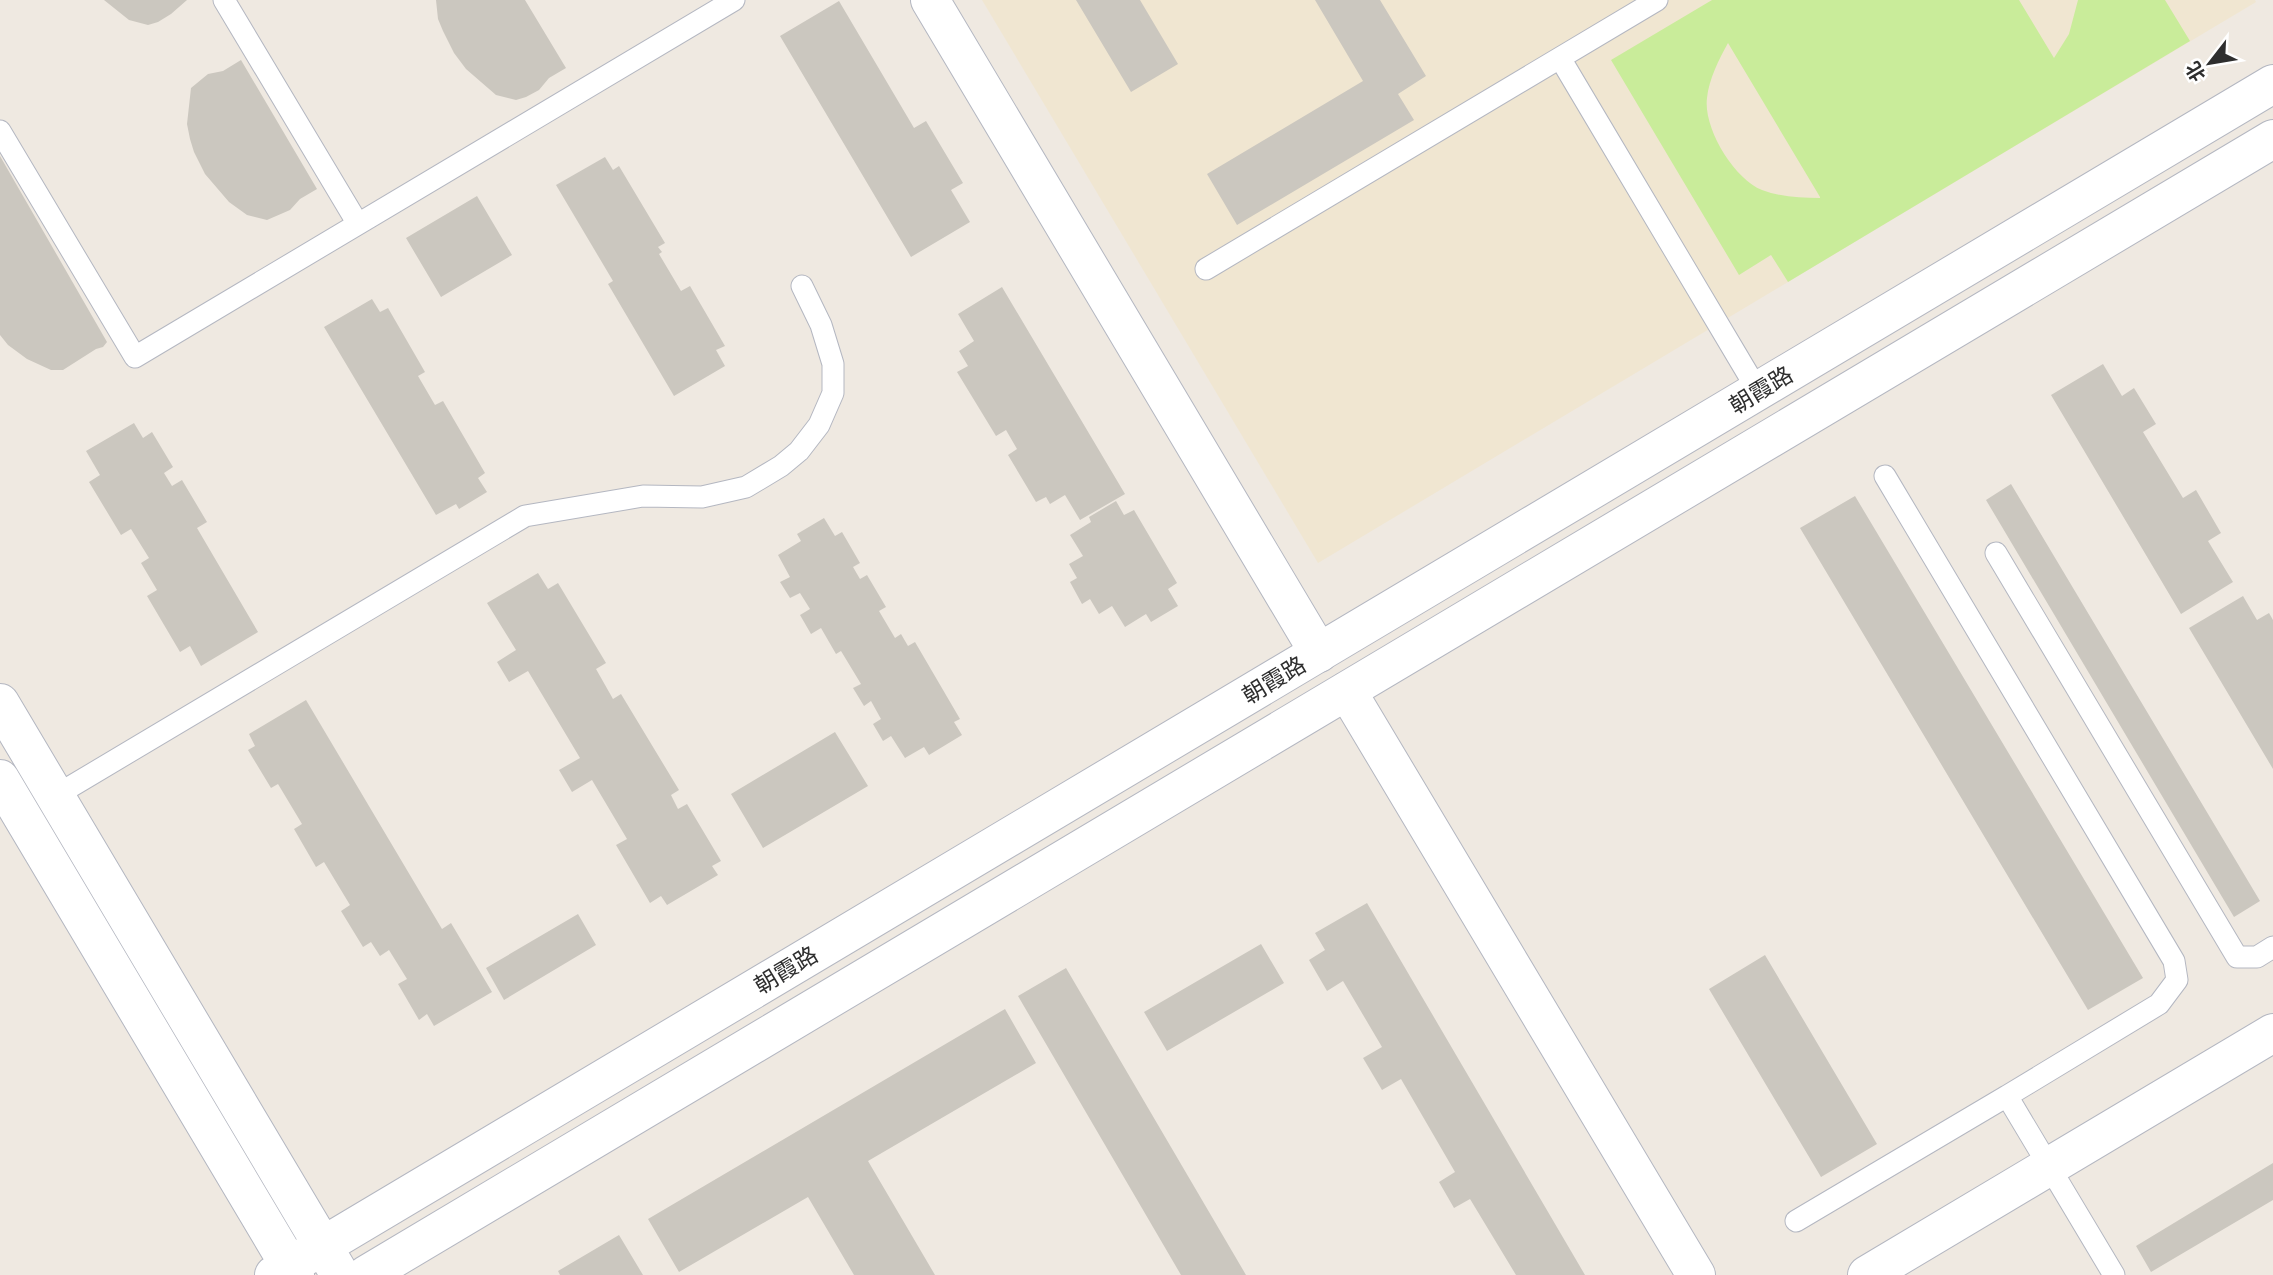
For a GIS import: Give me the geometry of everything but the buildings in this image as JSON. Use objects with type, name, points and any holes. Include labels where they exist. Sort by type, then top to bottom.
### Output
[{"type":"street","points":[[930,0],[1319,653]]},
{"type":"street","name":"朝霞路","points":[[286,1272],[332,1260],[1319,653],[2273,84]]},
{"type":"street","name":"朝霞路","points":[[366,1275],[2273,139]]},
{"type":"street","points":[[1347,691],[1696,1275]]},
{"type":"street","points":[[0,703],[332,1260]]},
{"type":"street","points":[[0,779],[286,1272]]},
{"type":"street","points":[[1867,1275],[2273,1033]]},
{"type":"lane","points":[[224,0],[358,224]]},
{"type":"lane","points":[[0,131],[135,357],[734,0]]},
{"type":"lane","points":[[1206,269],[1657,0]]},
{"type":"lane","points":[[1560,58],[1758,391]]},
{"type":"lane","points":[[55,796],[525,516],[643,496],[702,497],[746,487],[781,466],[799,451],[819,425],[832,393],[833,364],[821,325],[802,286]]},
{"type":"lane","points":[[1796,1221],[2159,1004],[2177,980],[2174,961],[1885,476]]},
{"type":"lane","points":[[1996,553],[2237,957],[2257,957],[2273,947]]},
{"type":"lane","points":[[2007,1096],[2114,1275]]},
{"type":"shaded area","points":[[982,0],[2255,0],[2256,2],[1318,563]]},
{"type":"green space","points":[[1712,0],[2019,0],[2054,58],[2069,34],[2078,0],[2165,0],[2190,41],[1788,282],[1771,255],[1739,275],[1611,60]],"holes":[[[1728,43],[1820,198],[1791,197],[1762,190],[1741,175],[1722,151],[1710,123],[1707,98],[1712,76]]]}]
